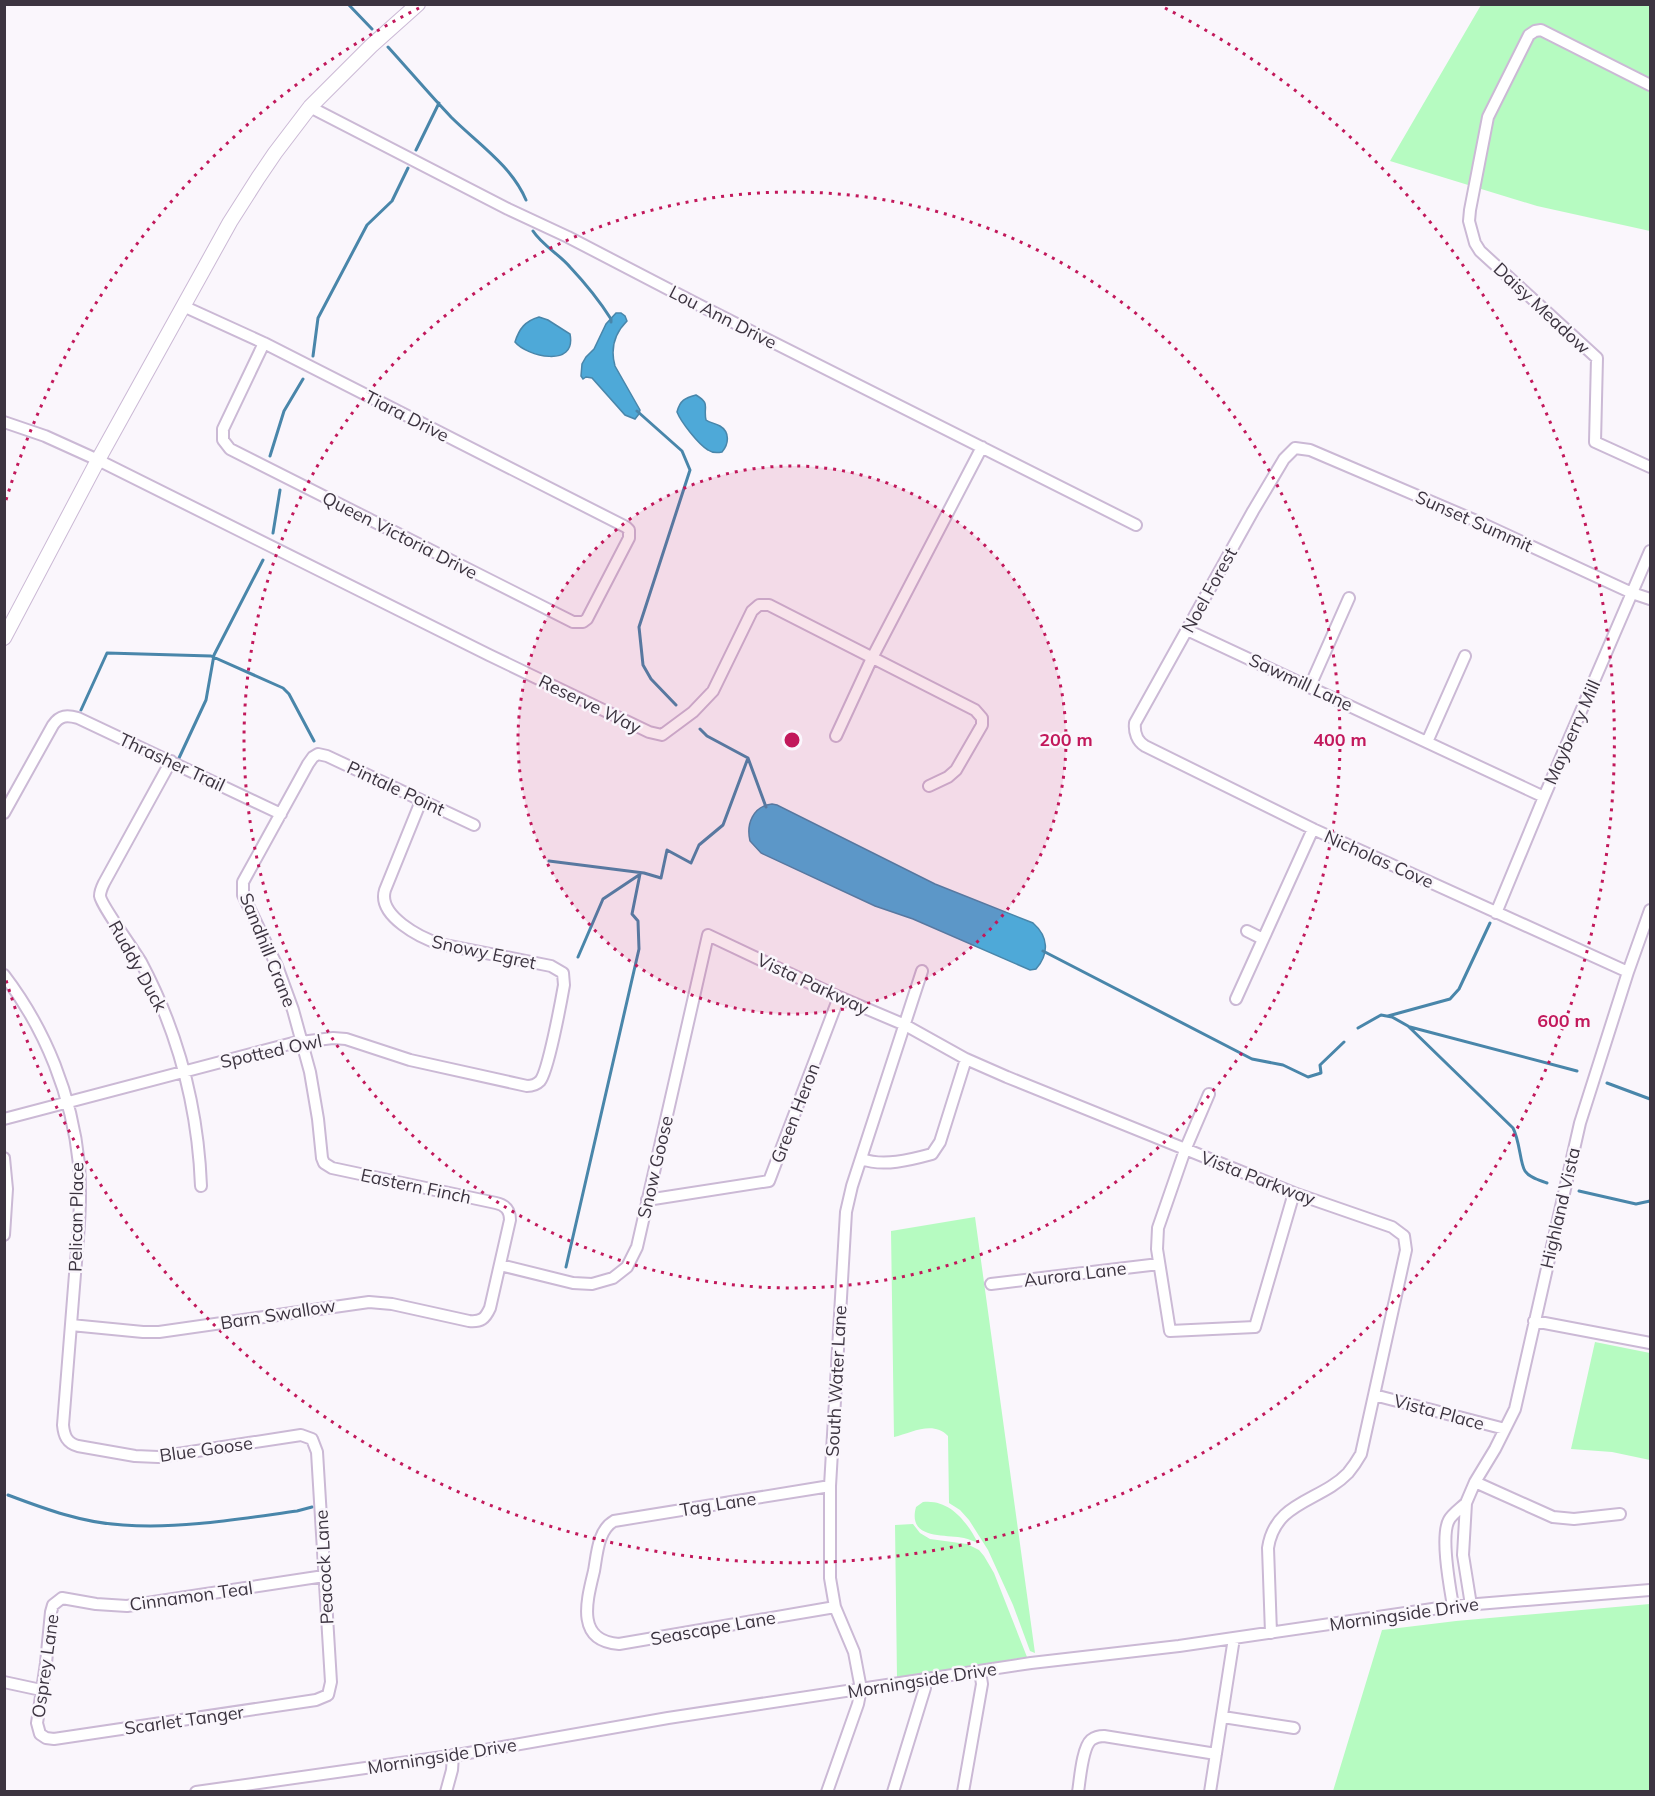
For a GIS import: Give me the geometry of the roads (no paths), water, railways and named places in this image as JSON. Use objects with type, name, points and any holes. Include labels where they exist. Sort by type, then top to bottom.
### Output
[{"type":"main road","points":[[5,634],[98,460],[242,202],[310,107],[371,46],[418,4]]},
{"type":"street","name":"Daisy Meadow","points":[[1650,85],[1541,30],[1529,35],[1488,117],[1472,191],[1469,221],[1475,243],[1480,251],[1597,358],[1595,442],[1650,467]]},
{"type":"street","name":"Lou Ann Drive","points":[[310,107],[1136,525]]},
{"type":"street","name":"Tiara Drive","points":[[183,306],[264,343],[623,525],[628,530]]},
{"type":"street","name":"Queen Victoria Drive","points":[[264,343],[223,429],[223,440],[230,449],[577,623],[583,622],[590,614],[629,538],[628,530]]},
{"type":"street","points":[[4,422],[45,436],[98,460]]},
{"type":"street","points":[[836,736],[872,658],[982,447]]},
{"type":"street","name":"Sunset Summit","points":[[1295,448],[1305,448],[1482,523],[1632,594],[1650,599]]},
{"type":"street","name":"Noel Forest","points":[[1137,736],[1135,723],[1220,568],[1284,459],[1295,448]]},
{"type":"street","name":"Reserve Way","points":[[98,460],[478,650],[649,732],[662,735],[693,712],[713,691],[752,611],[759,605],[769,606],[975,710],[982,718],[982,725],[956,770],[948,777],[929,786]]},
{"type":"street","name":"Mayberry Mill","points":[[1496,913],[1650,552]]},
{"type":"street","points":[[1310,686],[1349,598]]},
{"type":"street","name":"Sawmill Lane","points":[[1187,630],[1544,797]]},
{"type":"street","points":[[1427,742],[1465,656]]},
{"type":"street","name":"Thrasher Trail","points":[[4,813],[53,725],[63,716],[68,715],[281,814]]},
{"type":"street","name":"Nicholas Cove","points":[[1137,736],[1145,746],[1313,830],[1628,972]]},
{"type":"street","name":"Pintale Point","points":[[318,754],[474,825]]},
{"type":"street","name":"Sandhill Crane","points":[[318,754],[311,760],[243,882],[242,892],[277,966],[302,1041],[314,1097],[324,1163]]},
{"type":"street","name":"Ruddy Duck","points":[[171,761],[104,883],[100,896],[104,906],[139,959],[160,1001],[175,1041],[195,1120],[201,1186]]},
{"type":"street","name":"Snowy Egret","points":[[421,801],[383,895],[385,905],[413,933],[431,941],[551,966],[563,973],[565,981],[562,996],[545,1069],[538,1082]]},
{"type":"street","points":[[1236,999],[1313,830]]},
{"type":"street","name":"Highland Vista","points":[[1471,1605],[1463,1555],[1466,1503],[1515,1409],[1580,1123],[1650,910]]},
{"type":"street","points":[[1247,931],[1263,939]]},
{"type":"street","name":"Vista Parkway","points":[[708,935],[839,997],[905,1025],[966,1059],[1007,1077],[1294,1193],[1392,1227],[1404,1236],[1406,1250],[1360,1454],[1355,1464],[1339,1481],[1300,1503],[1280,1519],[1269,1537],[1267,1561],[1271,1633]]},
{"type":"street","name":"Snow Goose","points":[[500,1265],[573,1283],[592,1284],[613,1278],[627,1267],[637,1247],[708,935]]},
{"type":"street","name":"South Water Lane","points":[[827,1791],[858,1704],[861,1689],[854,1652],[835,1607],[830,1578],[830,1486],[846,1212],[852,1186],[922,971]]},
{"type":"street","name":"Pelican Place","points":[[4,975],[24,1002],[54,1062],[67,1102],[78,1155],[80,1197],[63,1425],[66,1440]]},
{"type":"street","name":"Green Heron","points":[[647,1200],[769,1181],[839,997]]},
{"type":"street","name":"Spotted Owl","points":[[4,1119],[302,1041],[346,1039],[424,1064],[527,1086],[538,1082]]},
{"type":"street","points":[[862,1159],[874,1163],[885,1163],[932,1154],[940,1142],[966,1059]]},
{"type":"street","points":[[1209,1094],[1185,1150],[1158,1228],[1157,1249],[1170,1331],[1255,1327],[1294,1193]]},
{"type":"street","points":[[4,1158],[7,1202],[4,1235]]},
{"type":"street","name":"Eastern Finch","points":[[324,1163],[337,1169],[496,1203],[507,1208],[510,1212],[510,1220],[500,1265]]},
{"type":"street","name":"Aurora Lane","points":[[991,1284],[1159,1264]]},
{"type":"street","name":"Barn Swallow","points":[[71,1325],[159,1332],[369,1302],[392,1304],[469,1321],[483,1320],[490,1308],[500,1265]]},
{"type":"street","points":[[1534,1321],[1650,1343]]},
{"type":"street","name":"Vista Place","points":[[1374,1395],[1505,1429]]},
{"type":"street","name":"Blue Goose","points":[[66,1440],[78,1446],[135,1456],[158,1457],[301,1435],[312,1439]]},
{"type":"street","name":"Peacock Lane","points":[[312,1439],[317,1452],[331,1683],[328,1695]]},
{"type":"street","points":[[1475,1482],[1552,1517],[1574,1519],[1620,1515]]},
{"type":"street","name":"Tag Lane","points":[[594,1633],[587,1620],[586,1604],[601,1539],[608,1525],[621,1519],[830,1486]]},
{"type":"street","name":"Highland Vista","points":[[1452,1606],[1446,1550],[1447,1534],[1449,1521],[1466,1503]]},
{"type":"street","name":"Cinnamon Teal","points":[[59,1600],[69,1598],[96,1604],[127,1606],[324,1576]]},
{"type":"street","name":"Morningside Drive","points":[[196,1791],[453,1755],[668,1718],[1031,1663],[1271,1633],[1452,1606],[1650,1590]]},
{"type":"street","name":"Osprey Lane","points":[[40,1734],[37,1723],[51,1612],[53,1605],[59,1600]]},
{"type":"street","name":"Seascape Lane","points":[[594,1633],[604,1641],[619,1644],[835,1607]]},
{"type":"street","points":[[1210,1791],[1234,1638]]},
{"type":"street","points":[[963,1791],[982,1684],[980,1671]]},
{"type":"street","points":[[893,1791],[925,1688],[924,1679]]},
{"type":"street","points":[[4,1682],[41,1690]]},
{"type":"street","name":"Scarlet Tanger","points":[[40,1734],[54,1739],[316,1700],[328,1695]]},
{"type":"street","points":[[1223,1717],[1294,1728]]},
{"type":"street","points":[[1078,1791],[1085,1749],[1092,1739],[1104,1736],[1216,1754]]},
{"type":"street","points":[[446,1791],[452,1770],[453,1755]]},
{"type":"water","points":[[616,313],[621,313],[627,321],[614,342],[615,366],[640,410],[635,419],[625,415],[592,378],[583,379],[581,376],[582,364],[594,349],[606,324]]},
{"type":"water","points":[[539,317],[570,334],[570,345],[566,352],[559,356],[539,355],[529,352],[515,342],[523,326]]},
{"type":"water","points":[[696,395],[705,403],[706,420],[726,431],[727,442],[722,452],[716,453],[704,447],[690,432],[677,412],[684,400]]},
{"type":"water","points":[[772,804],[935,884],[1033,923],[1044,940],[1045,952],[1040,963],[1036,969],[1030,970],[913,919],[875,906],[761,853],[750,841],[750,822],[760,808]]},
{"type":"waterway","points":[[348,4],[372,29]]},
{"type":"waterway","points":[[388,47],[451,117],[503,165],[520,187],[526,200]]},
{"type":"waterway","points":[[416,150],[439,103]]},
{"type":"waterway","points":[[313,356],[318,318],[367,225],[392,201],[408,168]]},
{"type":"waterway","points":[[533,231],[581,279],[602,305],[611,322]]},
{"type":"waterway","points":[[270,456],[284,411],[303,379]]},
{"type":"waterway","points":[[637,411],[682,451],[690,470],[639,627],[643,665],[651,679],[676,705]]},
{"type":"waterway","points":[[273,533],[280,490]]},
{"type":"waterway","points":[[179,758],[206,700],[214,655],[263,560]]},
{"type":"waterway","points":[[81,710],[107,653],[211,656],[283,688],[289,694],[314,741]]},
{"type":"waterway","points":[[549,861],[644,873],[661,878],[667,850],[691,863],[699,845],[723,825],[748,758],[707,736],[700,729]]},
{"type":"waterway","points":[[748,758],[766,807]]},
{"type":"waterway","points":[[566,1267],[639,949],[638,921],[632,914],[640,874]]},
{"type":"waterway","points":[[578,957],[603,899],[639,875]]},
{"type":"waterway","points":[[1388,1016],[1450,999],[1459,989],[1490,923]]},
{"type":"waterway","points":[[1043,951],[1252,1059],[1283,1065],[1308,1077],[1321,1073],[1320,1065],[1344,1042]]},
{"type":"waterway","points":[[1358,1028],[1381,1015],[1392,1017],[1408,1026],[1513,1128],[1525,1171],[1532,1177],[1547,1183]]},
{"type":"waterway","points":[[1410,1027],[1577,1071]]},
{"type":"waterway","points":[[1607,1083],[1650,1099]]},
{"type":"waterway","points":[[1579,1191],[1636,1204],[1650,1201]]},
{"type":"waterway","points":[[8,1495],[79,1518],[108,1524],[145,1526],[210,1522],[312,1507]]}]
